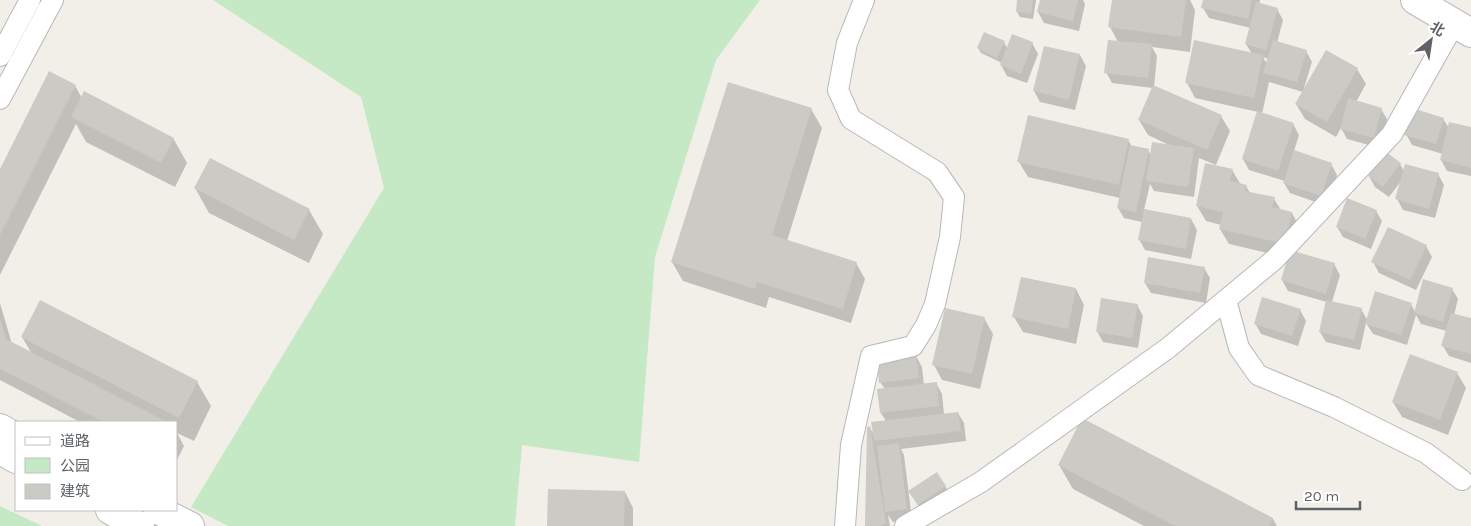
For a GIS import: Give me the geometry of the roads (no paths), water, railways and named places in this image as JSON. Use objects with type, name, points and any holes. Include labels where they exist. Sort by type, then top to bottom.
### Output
[{"type":"street","points":[[0,56],[30,0]]},
{"type":"street","points":[[0,99],[53,0]]},
{"type":"street","points":[[845,526],[851,445],[871,356],[913,346],[926,326],[935,304],[950,238],[954,196],[937,172],[850,119],[838,90],[847,43],[864,0]]},
{"type":"street","points":[[904,526],[981,482],[1168,348],[1275,258],[1392,134],[1462,28],[1415,0]]},
{"type":"street","points":[[1226,300],[1239,348],[1258,375],[1334,406],[1426,454],[1462,480]]},
{"type":"street","points":[[0,428],[15,436]]},
{"type":"street","points":[[0,450],[15,458]]},
{"type":"street","points":[[112,511],[140,526]]},
{"type":"street","points":[[160,511],[190,526]]}]
